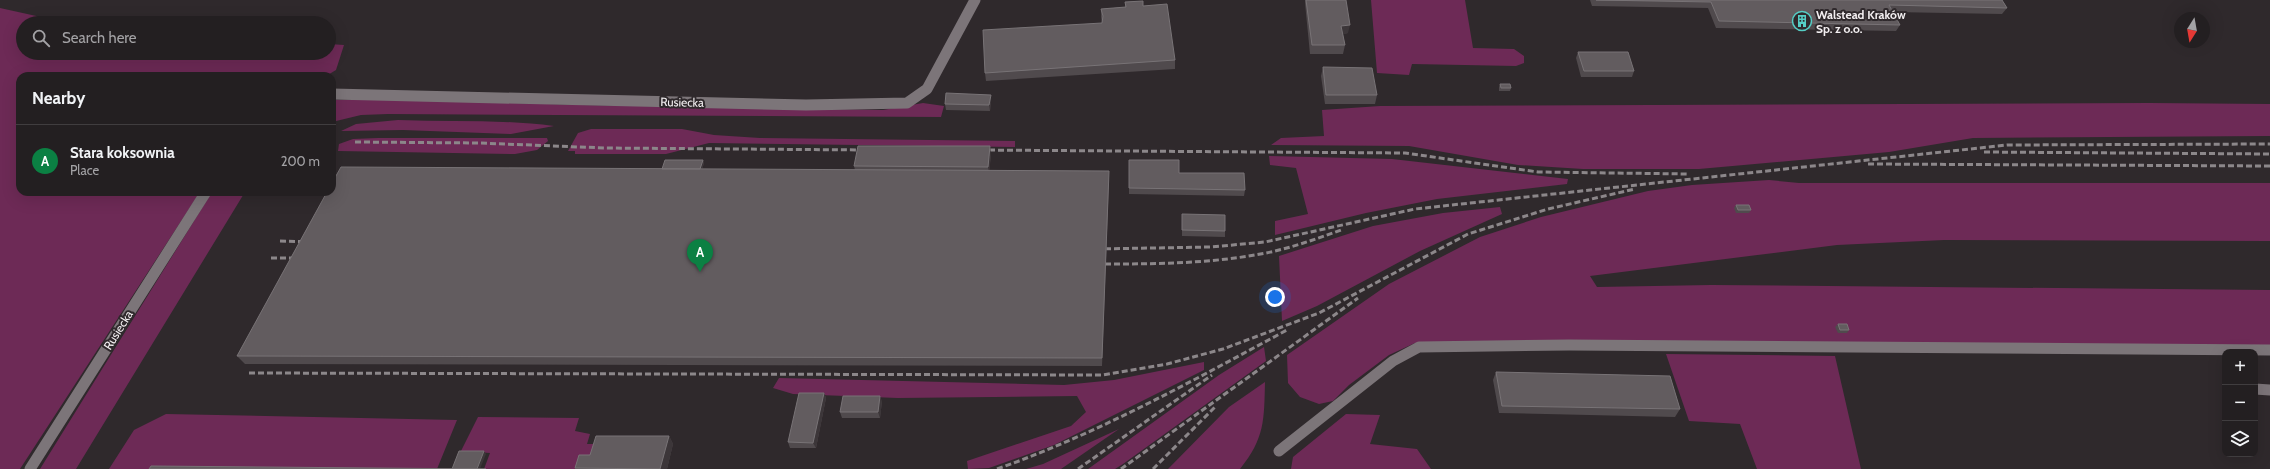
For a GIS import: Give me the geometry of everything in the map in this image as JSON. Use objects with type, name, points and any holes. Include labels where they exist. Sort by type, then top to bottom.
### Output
[{"type":"lane","name":"Rusiecka","points":[[336,94],[806,106],[881,105],[907,103],[927,89],[975,0]]},
{"type":"lane","name":"Rusiecka","points":[[30,469],[203,196]]},
{"type":"lane","points":[[1279,451],[1393,361],[1419,347],[1577,345],[2270,350]]},
{"type":"lane","points":[[2258,389],[2270,390]]},
{"type":"shaded area","points":[[1371,0],[1465,0],[1473,48],[1514,49],[1524,56],[1524,63],[1516,66],[1412,64],[1409,75],[1377,73]]},
{"type":"shaded area","points":[[0,8],[36,16],[16,16],[16,60],[336,60],[336,44],[344,45],[336,70],[333,72],[16,72],[16,196],[197,196],[20,469],[0,469]]},
{"type":"shaded area","points":[[399,99],[579,105],[883,110],[923,103],[944,106],[941,117],[388,114],[361,115],[336,121],[336,100]]},
{"type":"shaded area","points":[[2149,103],[2270,104],[2270,136],[1973,138],[1889,152],[1699,169],[1583,169],[1518,165],[1409,146],[1271,145],[1281,138],[1324,136],[1322,110],[1380,106]]},
{"type":"shaded area","points":[[398,120],[495,122],[554,126],[511,134],[403,130],[341,131],[356,124]]},
{"type":"shaded area","points":[[591,129],[682,129],[714,135],[760,138],[1015,141],[1015,147],[709,143],[666,154],[575,154],[575,151],[568,151],[578,133]]},
{"type":"shaded area","points":[[547,138],[548,141],[537,150],[515,154],[338,151],[339,144],[353,139]]},
{"type":"shaded area","points":[[1269,156],[1392,159],[1568,179],[1567,184],[1437,199],[1366,213],[1275,235],[1275,221],[1308,214],[1296,168],[1270,165]]},
{"type":"shaded area","points":[[1769,180],[1799,183],[2270,183],[2270,241],[1944,240],[1837,245],[1590,276],[1597,287],[1711,285],[2270,290],[2270,345],[1415,343],[1389,355],[1349,385],[1333,401],[1319,404],[1300,397],[1288,383],[1287,355],[1389,284],[1480,237],[1541,217],[1648,191],[1692,185]]},
{"type":"shaded area","points":[[210,196],[243,196],[76,469],[40,469]]},
{"type":"shaded area","points":[[1500,207],[1502,214],[1420,251],[1317,306],[1282,321],[1279,256],[1373,226],[1443,213]]},
{"type":"shaded area","points":[[1264,347],[1266,361],[1123,464],[1115,469],[1088,469],[1219,375]]},
{"type":"shaded area","points":[[1666,354],[1835,356],[1861,469],[1757,469],[1740,424],[1689,421]]},
{"type":"shaded area","points":[[1204,362],[1204,370],[1054,445],[989,468],[968,469],[967,461],[1071,426],[1086,412],[1077,396],[898,398],[793,394],[773,388],[779,378],[1064,385],[1114,380]]},
{"type":"shaded area","points":[[1265,382],[1262,428],[1254,448],[1240,469],[1168,469],[1229,407]]},
{"type":"shaded area","points":[[166,414],[457,420],[437,469],[109,469],[134,430]]},
{"type":"shaded area","points":[[1346,414],[1380,415],[1370,444],[1417,449],[1431,469],[1291,469],[1293,457]]},
{"type":"shaded area","points":[[478,417],[579,418],[575,431],[590,434],[587,444],[597,444],[592,459],[577,469],[484,469],[490,453],[461,451]]},
{"type":"shaded area","points":[[1119,429],[1061,469],[1026,469],[1043,464]]},
{"type":"building","points":[[1306,0],[1346,0],[1350,25],[1341,26],[1345,45],[1312,45]]},
{"type":"building","name":"Walstead Kraków Sp. z o.o.","points":[[1596,0],[2002,0],[2007,8],[1889,5],[1900,25],[1719,21],[1711,2]]},
{"type":"building","points":[[1143,1],[1143,6],[1167,4],[1175,60],[985,73],[983,30],[1102,23],[1103,16],[1101,9],[1126,7],[1125,2]]},
{"type":"building","points":[[1578,52],[1628,52],[1634,71],[1584,71]]},
{"type":"building","points":[[1323,67],[1372,68],[1377,95],[1326,95]]},
{"type":"building","points":[[1500,84],[1510,84],[1511,88],[1501,88]]},
{"type":"building","points":[[946,93],[991,95],[989,105],[945,104]]},
{"type":"building","points":[[858,146],[990,146],[988,167],[854,166]]},
{"type":"building","points":[[665,160],[703,160],[700,169],[662,169]]},
{"type":"building","points":[[1129,160],[1179,160],[1179,173],[1244,173],[1245,190],[1129,188]]},
{"type":"building","points":[[341,167],[1109,171],[1102,358],[237,356],[325,196],[336,196],[336,176]]},
{"type":"building","points":[[1736,205],[1749,205],[1751,210],[1738,210]]},
{"type":"building","points":[[1182,214],[1225,215],[1225,231],[1182,230]]},
{"type":"building","points":[[1838,324],[1847,324],[1849,330],[1840,330]]},
{"type":"building","points":[[1496,372],[1670,376],[1680,409],[1502,406]]},
{"type":"building","points":[[799,393],[824,393],[813,443],[788,442]]},
{"type":"building","points":[[843,396],[880,396],[878,412],[840,412]]},
{"type":"building","points":[[596,436],[669,436],[660,469],[575,468],[579,455],[590,455]]},
{"type":"building","points":[[459,451],[484,451],[477,469],[452,469]]},
{"type":"building","points":[[151,466],[486,469],[149,469]]},
{"type":"railway","points":[[355,142],[479,143],[605,148],[868,150]]},
{"type":"railway","points":[[1096,249],[1211,247],[1265,242],[1415,209],[2007,145],[2270,144]]},
{"type":"railway","points":[[980,150],[1405,153],[1538,172],[1689,174]]},
{"type":"railway","points":[[1984,152],[2270,154]]},
{"type":"railway","points":[[1868,164],[2270,166]]},
{"type":"railway","points":[[249,373],[1102,375],[1167,364],[1223,349],[1319,313],[1468,234],[1548,209],[1635,189]]},
{"type":"railway","points":[[1096,264],[1181,263],[1245,257],[1285,249],[1341,230]]},
{"type":"railway","points":[[280,241],[312,242]]},
{"type":"railway","points":[[271,258],[302,258]]},
{"type":"railway","points":[[1121,469],[1358,298]]},
{"type":"railway","points":[[997,469],[1035,455],[1109,423],[1287,330]]},
{"type":"railway","points":[[1078,469],[1212,375]]},
{"type":"railway","points":[[1153,469],[1216,406]]},
{"type":"place","name":"Walstead Kraków Sp. z o.o.","points":[[1802,21]]},
{"type":"place","name":"Stara koksownia","points":[[700,272]]}]
